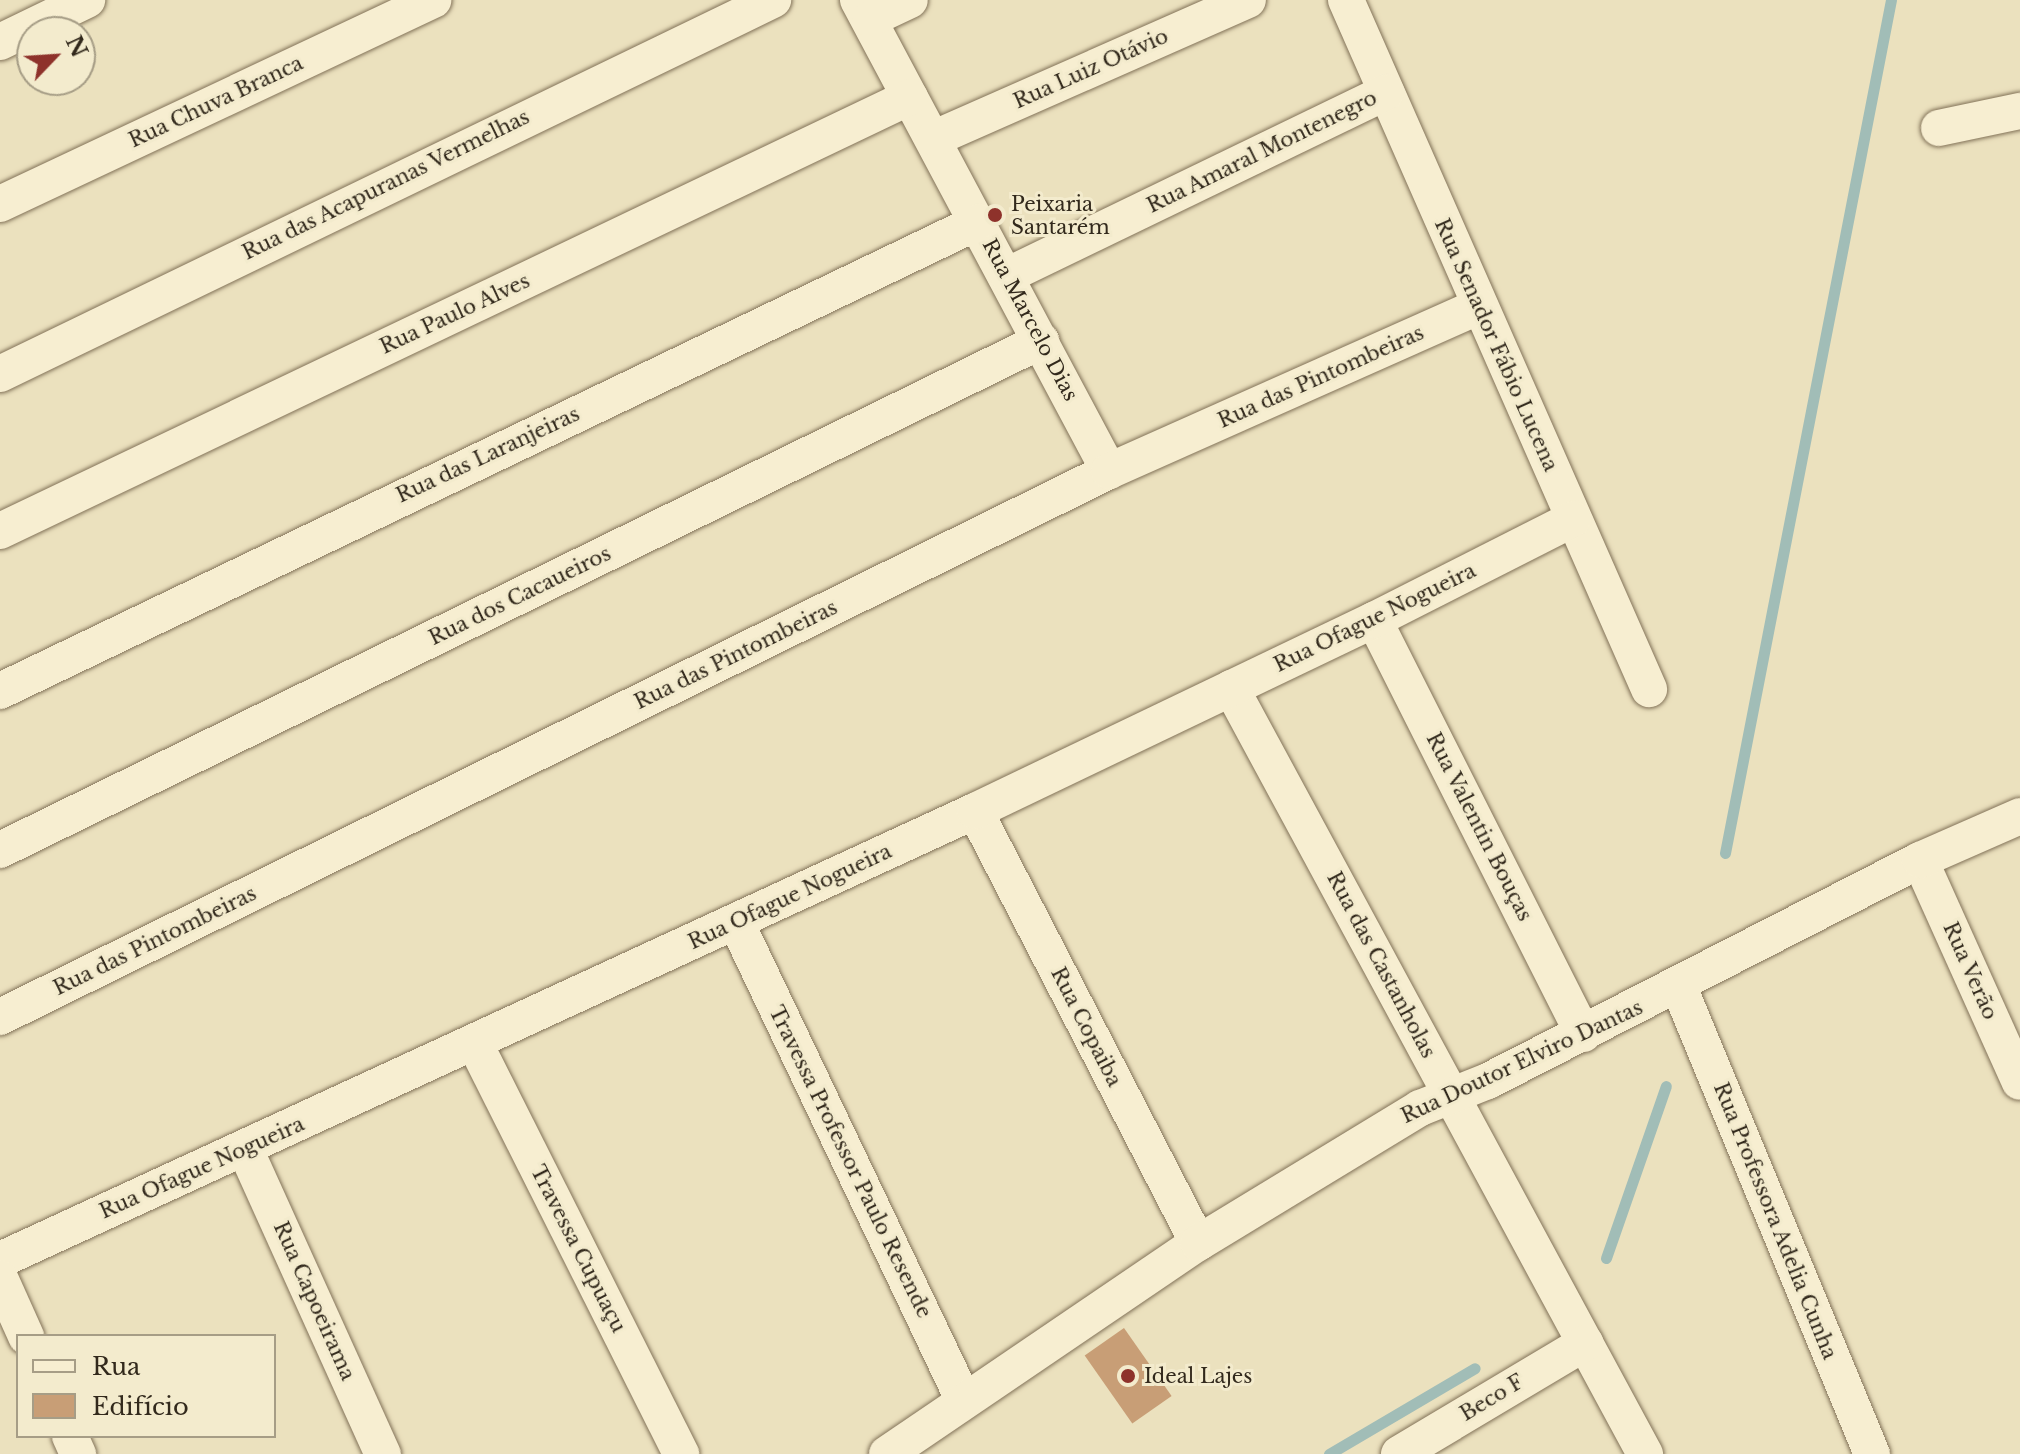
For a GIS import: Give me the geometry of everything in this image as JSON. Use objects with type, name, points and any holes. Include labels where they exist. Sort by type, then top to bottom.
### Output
[{"type":"street","points":[[0,42],[87,0]]},
{"type":"street","name":"Rua Chuva Branca","points":[[0,204],[433,0]]},
{"type":"street","name":"Rua das Acapuranas Vermelhas","points":[[0,374],[773,0]]},
{"type":"street","points":[[864,10],[910,0]]},
{"type":"street","name":"Rua Luiz Otávio","points":[[935,138],[1248,0]]},
{"type":"street","name":"Rua Senador Fábio Lucena","points":[[1346,0],[1649,689]]},
{"type":"street","name":"Rua Marcelo Dias","points":[[864,10],[1008,275],[1109,471]]},
{"type":"street","name":"Rua Amaral Montenegro","points":[[1008,275],[1386,92]]},
{"type":"street","name":"Rua Paulo Alves","points":[[0,531],[910,97]]},
{"type":"street","points":[[1939,128],[2020,111]]},
{"type":"street","name":"Rua das Laranjeiras","points":[[0,691],[978,222]]},
{"type":"street","name":"Rua das Pintombeiras","points":[[0,1017],[1109,471],[1479,306]]},
{"type":"street","name":"Rua dos Cacaueiros","points":[[0,850],[1041,341]]},
{"type":"street","name":"Rua Ofague Nogueira","points":[[0,1260],[475,1044],[975,811],[1374,620],[1573,519]]},
{"type":"street","name":"Rua Valentin Bouças","points":[[1374,620],[1583,1034]]},
{"type":"street","name":"Rua das Castanholas","points":[[1231,688],[1645,1454]]},
{"type":"street","name":"Rua Copaiba","points":[[975,811],[1198,1243]]},
{"type":"street","name":"Rua Doutor Elviro Dantas","points":[[887,1454],[1198,1243],[1451,1094],[1679,987],[1920,860],[2020,816]]},
{"type":"street","name":"Rua Verão","points":[[1920,860],[2020,1082]]},
{"type":"street","name":"Travessa Professor Paulo Resende","points":[[736,922],[964,1401]]},
{"type":"street","name":"Rua Professora Adelia Cunha","points":[[1679,987],[1872,1454]]},
{"type":"street","name":"Travessa Cupuaçu","points":[[475,1044],[681,1454]]},
{"type":"street","name":"Rua Capoeirama","points":[[245,1149],[383,1454]]},
{"type":"street","points":[[0,1278],[25,1334]]},
{"type":"street","name":"Beco F","points":[[1399,1454],[1585,1343]]},
{"type":"building","name":"Ideal Lajes","points":[[1124,1328],[1172,1396],[1132,1424],[1085,1356]]},
{"type":"waterway","points":[[1725,853],[1891,0]]},
{"type":"waterway","points":[[1606,1258],[1666,1086]]},
{"type":"waterway","points":[[1329,1454],[1475,1368]]},
{"type":"place","name":"Peixaria Santarém","points":[[995,215]]},
{"type":"place","name":"Ideal Lajes","points":[[1128,1376]]}]
